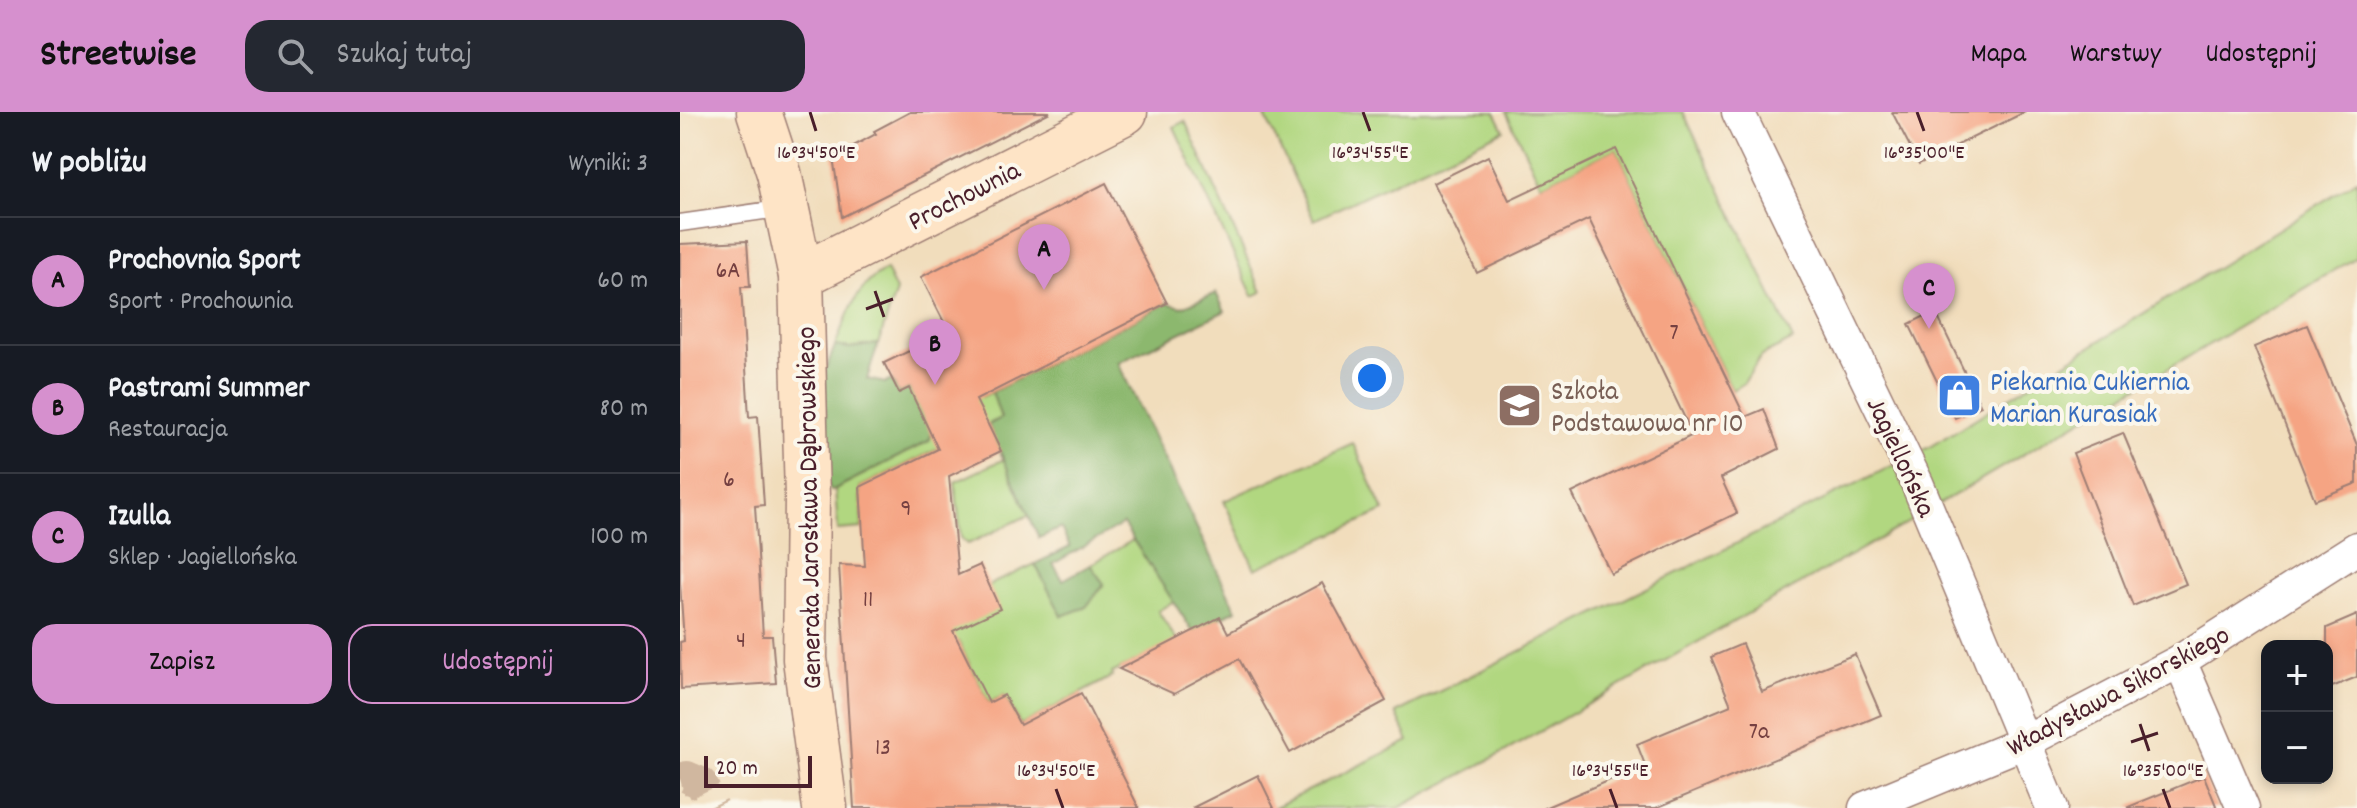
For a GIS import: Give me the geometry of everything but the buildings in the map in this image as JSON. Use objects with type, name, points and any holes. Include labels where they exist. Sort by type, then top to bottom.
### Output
[{"type":"street","name":"Generała Jarosława Dąbrowskiego","points":[[759,112],[787,208],[801,276],[807,498],[805,659],[817,805]]},
{"type":"street","name":"Prochownia","points":[[801,276],[1125,112]]},
{"type":"street","name":"Jagiellońska","points":[[1738,112],[1917,483],[2052,808]]},
{"type":"street","name":"Władysława Sikorskiego","points":[[1865,808],[2025,742],[2180,661],[2357,548]]},
{"type":"street","points":[[2180,661],[2243,808]]},
{"type":"lane","points":[[680,223],[787,208]]},
{"type":"green space","points":[[1263,112],[1495,112],[1504,130],[1314,220]]},
{"type":"green space","points":[[1506,112],[1683,112],[1793,340],[1761,356],[1744,383],[1732,390],[1616,149],[1541,185]]},
{"type":"green space","points":[[1185,121],[1262,292],[1253,296],[1174,127]]},
{"type":"green space","points":[[2357,180],[2357,257],[1897,529],[1504,752],[1399,808],[1273,808],[1409,741],[1396,713],[1930,447]]},
{"type":"green space","points":[[886,270],[896,291],[878,344],[850,348],[835,346],[860,293]]},
{"type":"green space","points":[[1216,293],[1225,311],[1118,363],[1236,610],[1193,632],[1123,524],[1053,564],[1063,580],[1090,565],[1104,584],[1086,607],[1062,616],[1035,564],[1070,547],[1061,528],[1039,538],[988,425],[1001,418],[992,392],[1167,303],[1182,307]]},
{"type":"green space","points":[[948,329],[982,397],[992,392],[1001,418],[860,487],[862,528],[838,530],[835,489],[929,441],[943,362],[933,340]]},
{"type":"green space","points":[[878,344],[867,379],[885,383],[892,380],[899,393],[909,388],[935,424],[929,441],[831,491],[825,478],[825,371],[835,346],[850,348]]},
{"type":"green space","points":[[1353,443],[1384,511],[1255,569],[1224,501]]},
{"type":"green space","points":[[1004,459],[1029,515],[968,544],[961,538],[955,482]]},
{"type":"green space","points":[[1133,540],[1174,601],[1158,611],[1177,641],[1112,673],[1113,676],[1025,723],[1020,724],[1004,695],[989,703],[958,641],[947,636],[989,585],[1035,564],[1063,615],[1086,607],[1104,584],[1090,565]]},
{"type":"tunnel","points":[[680,779],[687,777],[701,783],[713,808]]},
{"type":"place","name":"Prochovnia Sport","points":[[1044,290]]},
{"type":"place","name":"Izulla","points":[[1929,329]]},
{"type":"place","name":"Pastrami Summer","points":[[935,385]]},
{"type":"place","name":"Piekarnia Cukiernia Marian Kurasiak","points":[[1959,396]]},
{"type":"place","name":"Szkoła Podstawowa nr 10","points":[[1520,405]]}]
